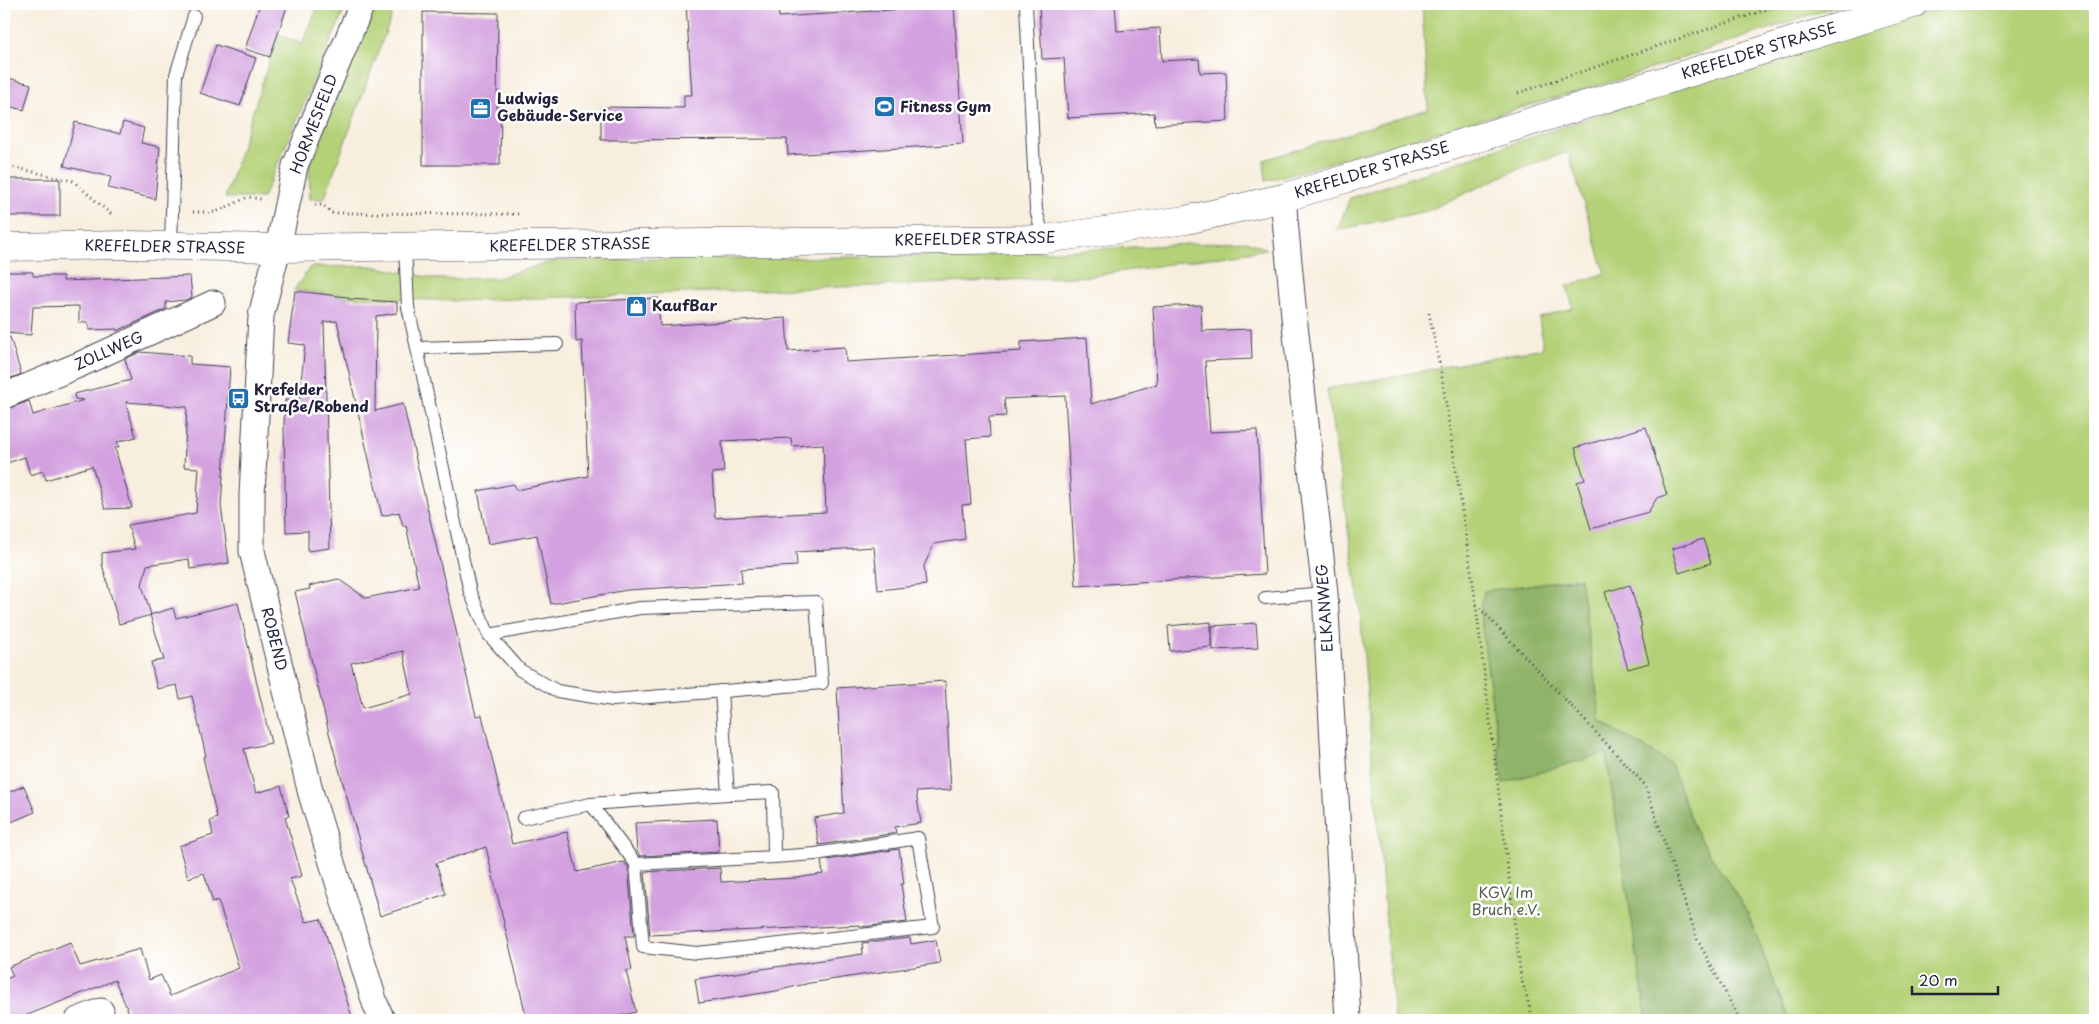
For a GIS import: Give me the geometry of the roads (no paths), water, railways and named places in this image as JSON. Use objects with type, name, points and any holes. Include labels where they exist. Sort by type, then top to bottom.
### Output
[{"type":"main road","name":"KREFELDER STRASSE","points":[[4,247],[171,246],[278,248],[1044,239],[1186,220],[1283,198],[1913,4]]},
{"type":"street","name":"HORMESFELD","points":[[278,248],[295,166],[362,4]]},
{"type":"street","name":"ELKANWEG","points":[[1283,198],[1294,316],[1325,592],[1348,1020]]},
{"type":"street","name":"ROBEND","points":[[278,248],[261,316],[252,495],[252,551],[311,794],[382,1020]]},
{"type":"street","name":"ZOLLWEG","points":[[4,396],[81,364],[214,303]]},
{"type":"street","points":[[78,1020],[102,1011]]},
{"type":"lane","points":[[1026,4],[1036,210],[1044,239]]},
{"type":"lane","points":[[171,246],[176,75],[194,16]]},
{"type":"lane","points":[[406,246],[408,307],[470,592],[489,635],[520,670],[557,691],[613,700],[822,683],[816,602],[640,608],[489,635]]},
{"type":"lane","points":[[417,348],[557,344]]},
{"type":"lane","points":[[1265,598],[1325,592]]},
{"type":"lane","points":[[721,691],[728,794]]},
{"type":"lane","points":[[523,818],[591,804],[773,792],[774,857]]},
{"type":"lane","points":[[591,804],[636,864],[643,946],[697,954],[933,927],[918,838],[815,854],[636,864]]},
{"type":"place","name":"Fitness Gym","points":[[884,107]]},
{"type":"place","name":"Ludwigs Gebäude-Service","points":[[481,108]]},
{"type":"place","name":"KaufBar","points":[[636,306]]},
{"type":"place","name":"Krefelder Straße/Robend","points":[[238,399]]},
{"type":"park label","name":"KGV Im Bruch e.V.","points":[[1506,902]]}]
